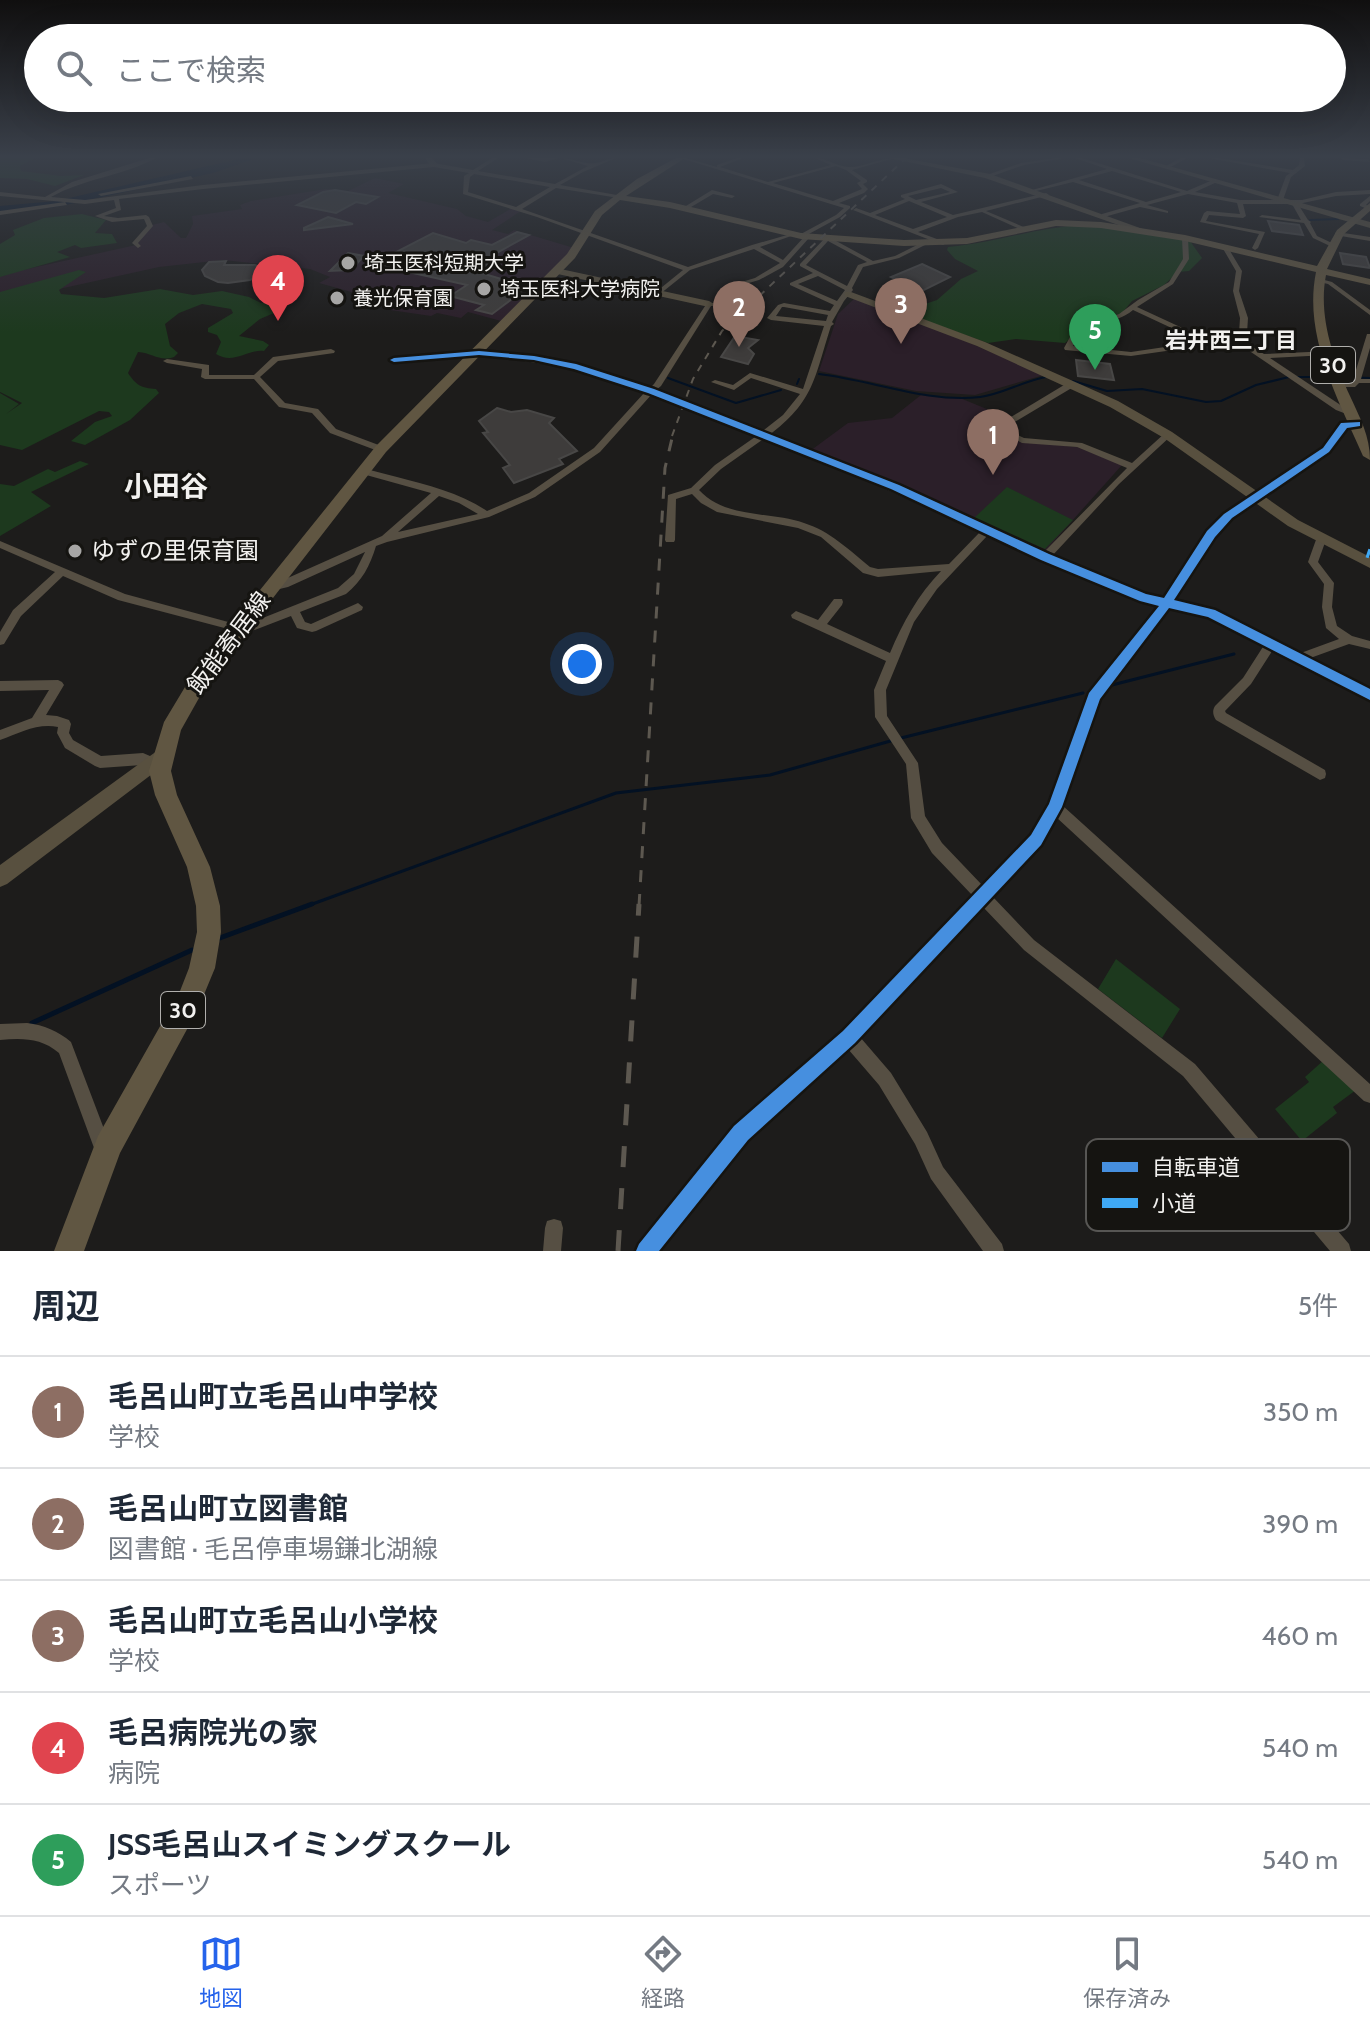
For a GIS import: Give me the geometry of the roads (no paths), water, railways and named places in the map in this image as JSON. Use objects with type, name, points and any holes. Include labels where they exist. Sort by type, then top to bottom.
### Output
[{"type":"main road","name":"飯能寄居線","points":[[69,1251],[104,1154],[189,1000],[202,968],[209,932],[208,906],[198,867],[166,795],[156,759],[165,739],[187,700],[237,631],[362,471],[472,354],[574,253],[596,216]]},
{"type":"main road","points":[[717,216],[800,235],[925,243],[988,238],[1020,230],[1106,219],[1147,232],[1225,247],[1318,275],[1370,282]]},
{"type":"main road","name":"30","points":[[1355,216],[1334,239],[1318,275],[1317,313],[1328,353],[1370,456]]},
{"type":"street","points":[[99,216],[114,222],[136,216]]},
{"type":"street","points":[[138,246],[135,243],[150,226],[146,217],[141,216]]},
{"type":"street","points":[[538,216],[688,269]]},
{"type":"street","points":[[658,293],[688,269],[754,246],[800,235],[837,216]]},
{"type":"street","points":[[875,216],[943,243]]},
{"type":"street","points":[[914,231],[957,216]]},
{"type":"street","points":[[983,216],[1020,230]]},
{"type":"street","points":[[994,216],[1020,230]]},
{"type":"street","points":[[1099,216],[1106,219],[1112,216]]},
{"type":"street","points":[[1205,216],[1203,222],[1263,233],[1255,248]]},
{"type":"street","points":[[1304,216],[1315,237],[1370,239]]},
{"type":"street","points":[[1337,216],[1370,225]]},
{"type":"street","points":[[1262,217],[1308,222]]},
{"type":"street","points":[[556,271],[716,305],[740,284],[763,276],[785,263],[800,235]]},
{"type":"street","points":[[871,262],[827,238],[802,265],[849,292],[1070,383],[1168,435],[1293,523],[1370,563]]},
{"type":"street","points":[[1185,238],[1186,259],[1179,275],[1122,316],[1092,326],[1073,339],[1068,348],[1131,354],[1156,352],[1198,339],[1216,346],[1248,345]]},
{"type":"street","points":[[670,540],[671,497],[694,490],[710,471],[762,437],[800,402],[833,314],[849,292],[860,266],[897,257],[925,243]]},
{"type":"street","points":[[754,246],[785,263]]},
{"type":"street","points":[[1225,247],[1239,271],[1236,291],[1248,345]]},
{"type":"street","points":[[816,274],[792,284],[839,304]]},
{"type":"street","points":[[1318,275],[1370,313]]},
{"type":"street","points":[[270,587],[284,584],[384,539],[486,515],[524,500],[597,450],[661,381],[709,304]]},
{"type":"street","points":[[830,324],[771,318],[784,305],[833,314]]},
{"type":"street","points":[[646,1251],[741,1133],[849,1037],[1036,840],[1055,807],[1094,697],[1166,604],[1211,534],[1228,516],[1326,450],[1344,425],[1355,419],[1248,345],[1199,338],[1134,308]]},
{"type":"street","points":[[1341,385],[1353,387],[1357,381],[1370,336]]},
{"type":"street","points":[[167,361],[206,367],[205,377],[256,377],[276,359],[331,351]]},
{"type":"street","points":[[1265,356],[1328,353]]},
{"type":"street","points":[[394,360],[472,354],[556,362],[651,391],[881,481],[1045,557],[1144,598],[1211,613],[1302,657],[1370,695]]},
{"type":"street","points":[[715,382],[734,388],[750,375],[803,392]]},
{"type":"street","points":[[256,377],[282,405],[319,413],[333,431],[381,449]]},
{"type":"street","points":[[1357,381],[1370,381]]},
{"type":"street","points":[[1070,383],[1004,425],[1003,431],[1022,440],[1079,445],[1133,467]]},
{"type":"street","points":[[1045,557],[1168,435]]},
{"type":"street","points":[[362,471],[436,493],[479,509],[486,515]]},
{"type":"street","points":[[694,490],[704,501],[720,510],[800,525],[824,535],[867,570],[878,573],[950,567]]},
{"type":"street","points":[[384,539],[436,493]]},
{"type":"street","points":[[987,530],[950,567],[909,621],[891,658],[878,703],[881,717],[912,763],[918,818],[937,848],[982,898],[1049,962],[1167,1050],[1189,1070],[1247,1139]]},
{"type":"street","points":[[1322,537],[1313,562],[1329,583],[1327,607],[1332,628],[1349,640],[1370,645]]},
{"type":"street","points":[[0,544],[60,573],[122,597],[237,631],[348,586],[367,562],[372,544]]},
{"type":"street","points":[[0,641],[17,613],[60,573]]},
{"type":"street","points":[[820,626],[838,602]]},
{"type":"street","points":[[293,610],[301,625],[312,628],[358,607]]},
{"type":"street","points":[[796,615],[891,658]]},
{"type":"street","points":[[1302,657],[1349,640]]},
{"type":"street","points":[[1272,642],[1247,681],[1219,710],[1220,716],[1320,774]]},
{"type":"street","points":[[0,686],[58,685],[37,720]]},
{"type":"street","points":[[0,735],[37,720],[65,724],[65,739],[100,762],[156,759]]},
{"type":"street","points":[[0,877],[156,759]]},
{"type":"street","points":[[1055,807],[1370,1095]]},
{"type":"street","points":[[0,1032],[31,1029],[54,1037],[65,1048],[104,1154]]},
{"type":"street","points":[[849,1037],[885,1079],[921,1138],[937,1173],[995,1251]]},
{"type":"street","points":[[552,1251],[554,1228]]},
{"type":"street","points":[[1325,1231],[1342,1251]]},
{"type":"waterway","points":[[1310,220],[1338,219]]},
{"type":"waterway","points":[[819,374],[919,394],[960,398],[980,397],[1046,377]]},
{"type":"waterway","points":[[1073,381],[1107,391],[1142,389],[1206,402],[1221,401],[1256,385],[1289,377]]},
{"type":"waterway","points":[[1297,377],[1329,377]]},
{"type":"waterway","points":[[1341,377],[1370,378]]},
{"type":"waterway","points":[[668,378],[736,403],[781,390]]},
{"type":"waterway","points":[[797,384],[799,379]]},
{"type":"waterway","points":[[1112,685],[1234,654]]},
{"type":"waterway","points":[[901,738],[1083,693]]},
{"type":"waterway","points":[[307,906],[616,793],[770,775],[894,740]]},
{"type":"waterway","points":[[217,939],[312,904]]},
{"type":"waterway","points":[[32,1023],[192,950]]},
{"type":"railway","points":[[672,436],[693,379],[722,331],[844,216]]},
{"type":"railway","points":[[639,906],[665,468],[673,434]]},
{"type":"railway","points":[[618,1251],[639,904]]},
{"type":"place","name":"埼玉医科短期大学","points":[[348,263]]},
{"type":"place","name":"埼玉医科大学病院","points":[[484,289]]},
{"type":"place","name":"養光保育園","points":[[337,298]]},
{"type":"place","name":"毛呂病院光の家","points":[[278,321]]},
{"type":"place","name":"毛呂山町立毛呂山小学校","points":[[901,344]]},
{"type":"place","name":"毛呂山町立図書館","points":[[739,347]]},
{"type":"place","name":"JSS毛呂山スイミングスクール","points":[[1095,370]]},
{"type":"place","name":"毛呂山町立毛呂山中学校","points":[[993,475]]},
{"type":"place","name":"ゆずの里保育園","points":[[75,551]]},
{"type":"district","name":"岩井西三丁目","points":[[1231,340]]},
{"type":"district","name":"小田谷","points":[[166,486]]}]
